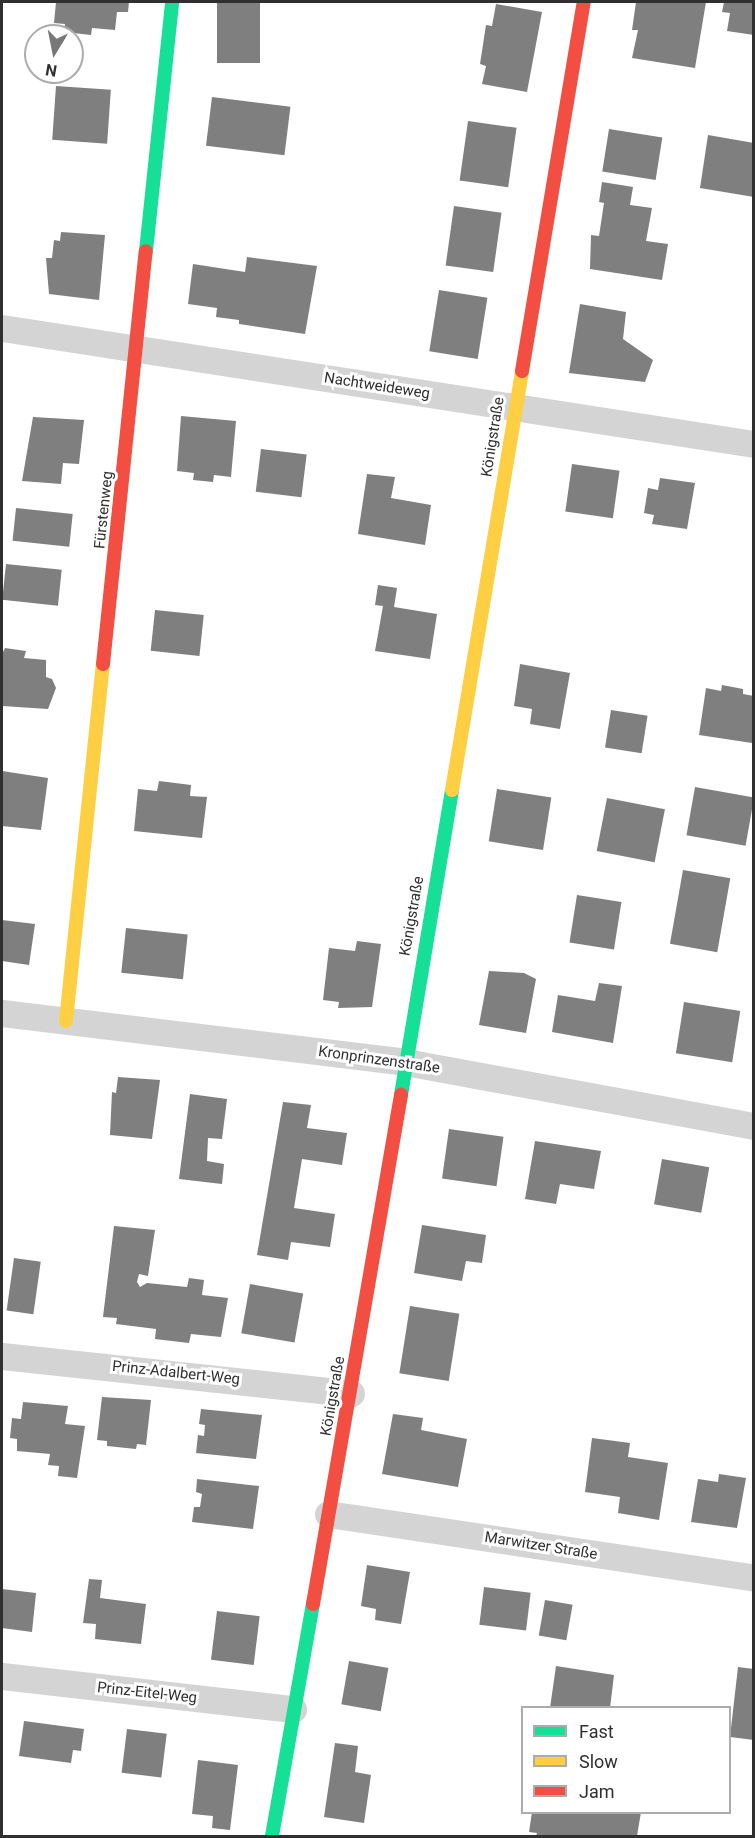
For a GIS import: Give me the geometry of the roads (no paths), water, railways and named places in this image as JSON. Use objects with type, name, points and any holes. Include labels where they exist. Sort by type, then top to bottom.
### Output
[{"type":"street","name":"Fürstenweg","points":[[66,1021],[138,349],[172,2]]},
{"type":"street","name":"Königstraße","points":[[272,1836],[351,1393],[584,2]]},
{"type":"street","name":"Nachtweideweg","points":[[2,328],[753,444]]},
{"type":"street","name":"Kronprinzenstraße","points":[[2,1013],[405,1062],[753,1125]]},
{"type":"street","name":"Prinz-Adalbert-Weg","points":[[2,1356],[351,1393]]},
{"type":"street","name":"Marwitzer Straße","points":[[328,1514],[753,1578]]},
{"type":"street","name":"Prinz-Eitel-Weg","points":[[2,1676],[293,1709]]}]
